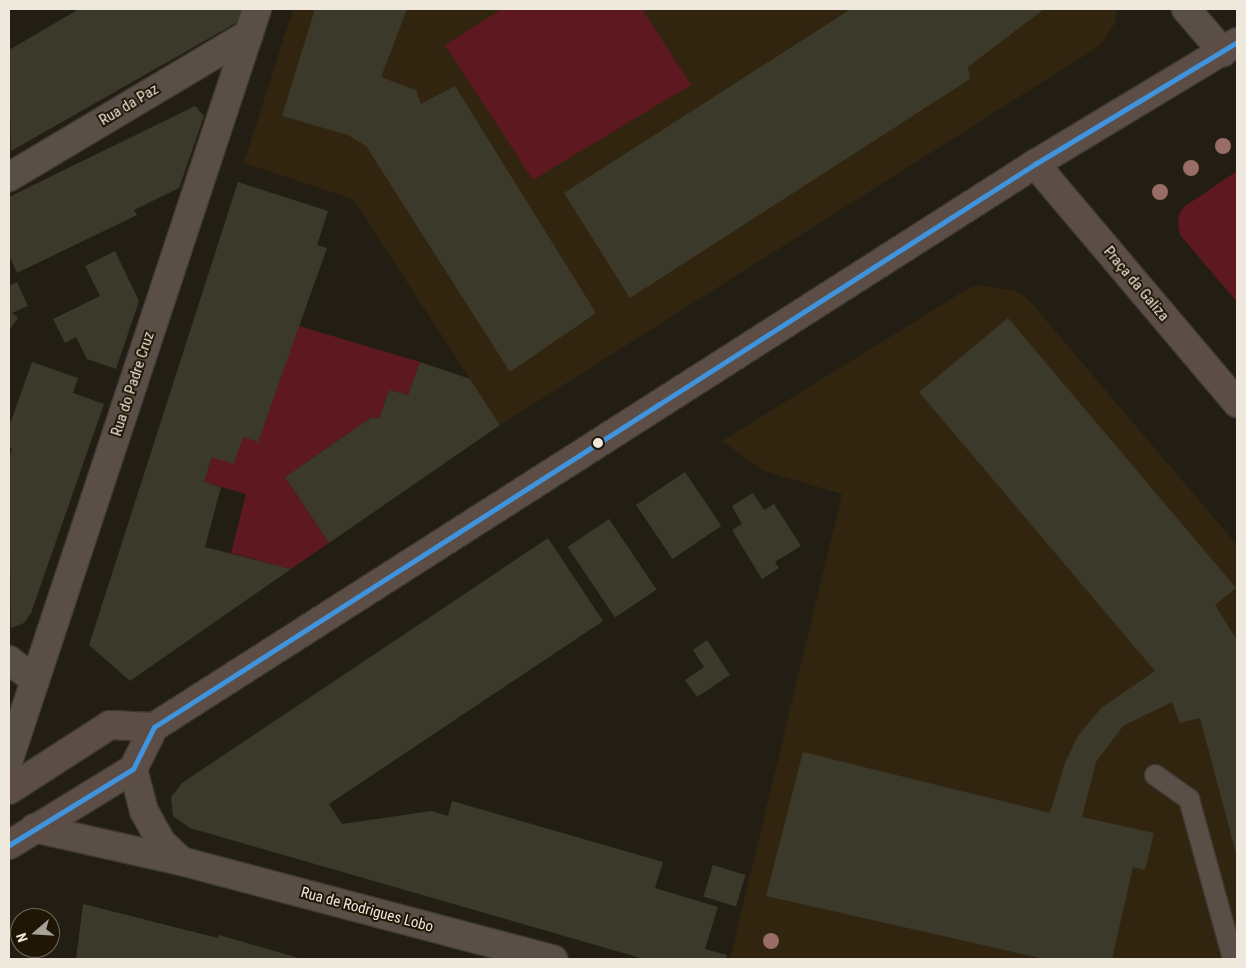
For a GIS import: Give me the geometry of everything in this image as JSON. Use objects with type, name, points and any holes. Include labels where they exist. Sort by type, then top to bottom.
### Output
[{"type":"main road","points":[[9,845],[132,769],[154,727],[1035,164],[1232,54]]},
{"type":"main road","name":"Praça da Galiza","points":[[1035,164],[1237,404]]},
{"type":"main road","points":[[9,790],[110,726],[154,727]]},
{"type":"street","points":[[1186,9],[1232,54]]},
{"type":"street","name":"Rua da Paz","points":[[9,177],[253,21]]},
{"type":"street","name":"Rua do Padre Cruz","points":[[9,759],[253,21]]},
{"type":"street","points":[[9,660],[35,680]]},
{"type":"street","name":"Rua de Rodrigues Lobo","points":[[132,769],[144,811],[162,843],[181,861]]},
{"type":"street","name":"Rua de Rodrigues Lobo","points":[[34,828],[181,861],[553,959]]},
{"type":"lane","points":[[1155,774],[1189,799],[1233,959]]},
{"type":"shaded area","points":[[293,9],[1117,9],[1115,23],[1101,45],[500,425],[353,199],[244,163]]},
{"type":"shaded area","points":[[502,9],[642,9],[691,85],[533,180],[445,45]]},
{"type":"shaded area","points":[[1237,171],[1237,302],[1180,235],[1178,224],[1179,214],[1184,207]]},
{"type":"shaded area","points":[[980,285],[1015,291],[1027,298],[1237,545],[1237,959],[730,959],[842,494],[764,471],[722,441],[969,288]]},
{"type":"shaded area","points":[[299,326],[420,362],[408,395],[389,390],[379,419],[372,417],[285,477],[329,543],[291,569],[231,553],[246,494],[204,482],[212,457],[243,437],[267,414]]},
{"type":"building","points":[[79,9],[246,9],[243,19],[11,151],[9,50]]},
{"type":"building","points":[[315,9],[407,9],[381,77],[416,90],[421,104],[455,86],[596,313],[510,372],[366,146],[348,135],[282,116]]},
{"type":"building","points":[[851,9],[1044,9],[968,67],[970,79],[630,298],[564,193]]},
{"type":"building","points":[[195,106],[204,116],[179,188],[134,210],[137,215],[17,273],[9,255],[9,197]]},
{"type":"building","points":[[238,182],[328,211],[317,245],[327,248],[258,442],[243,437],[234,464],[212,457],[204,482],[221,487],[205,547],[291,569],[130,681],[89,645]]},
{"type":"building","points":[[115,251],[139,301],[116,369],[87,359],[76,337],[65,343],[53,319],[100,296],[85,266]]},
{"type":"building","points":[[17,282],[28,306],[12,313],[18,318],[9,330],[9,286]]},
{"type":"building","points":[[1008,318],[1236,588],[1215,605],[1237,640],[1237,857],[1200,718],[1180,723],[1172,702],[1123,726],[1096,762],[1082,817],[1154,833],[1145,870],[1133,867],[1112,959],[1044,959],[766,896],[803,752],[1050,813],[1065,763],[1078,736],[1101,708],[1155,671],[919,392]]},
{"type":"building","points":[[32,362],[78,378],[73,393],[104,404],[31,613],[24,623],[11,628],[9,459],[12,449],[9,447],[9,427]]},
{"type":"building","points":[[420,362],[470,379],[500,425],[329,543],[285,477],[372,417],[379,419],[389,390],[408,395]]},
{"type":"building","points":[[685,472],[721,526],[672,559],[636,505]]},
{"type":"building","points":[[753,493],[764,510],[774,504],[801,546],[775,562],[779,568],[762,579],[732,530],[742,524],[732,506]]},
{"type":"building","points":[[609,519],[657,589],[615,617],[568,547]]},
{"type":"building","points":[[548,538],[603,621],[329,804],[342,824],[431,811],[448,816],[452,801],[663,862],[655,888],[718,907],[705,949],[727,955],[726,959],[644,959],[190,828],[173,816],[171,797],[182,783]]},
{"type":"building","points":[[707,640],[730,675],[697,697],[685,680],[704,667],[693,650]]},
{"type":"building","points":[[713,865],[746,875],[736,906],[703,897]]},
{"type":"building","points":[[83,904],[218,938],[219,935],[302,959],[76,959]]},
{"type":"transit line","points":[[9,845],[133,769],[154,727],[1035,164],[1237,42]]}]
